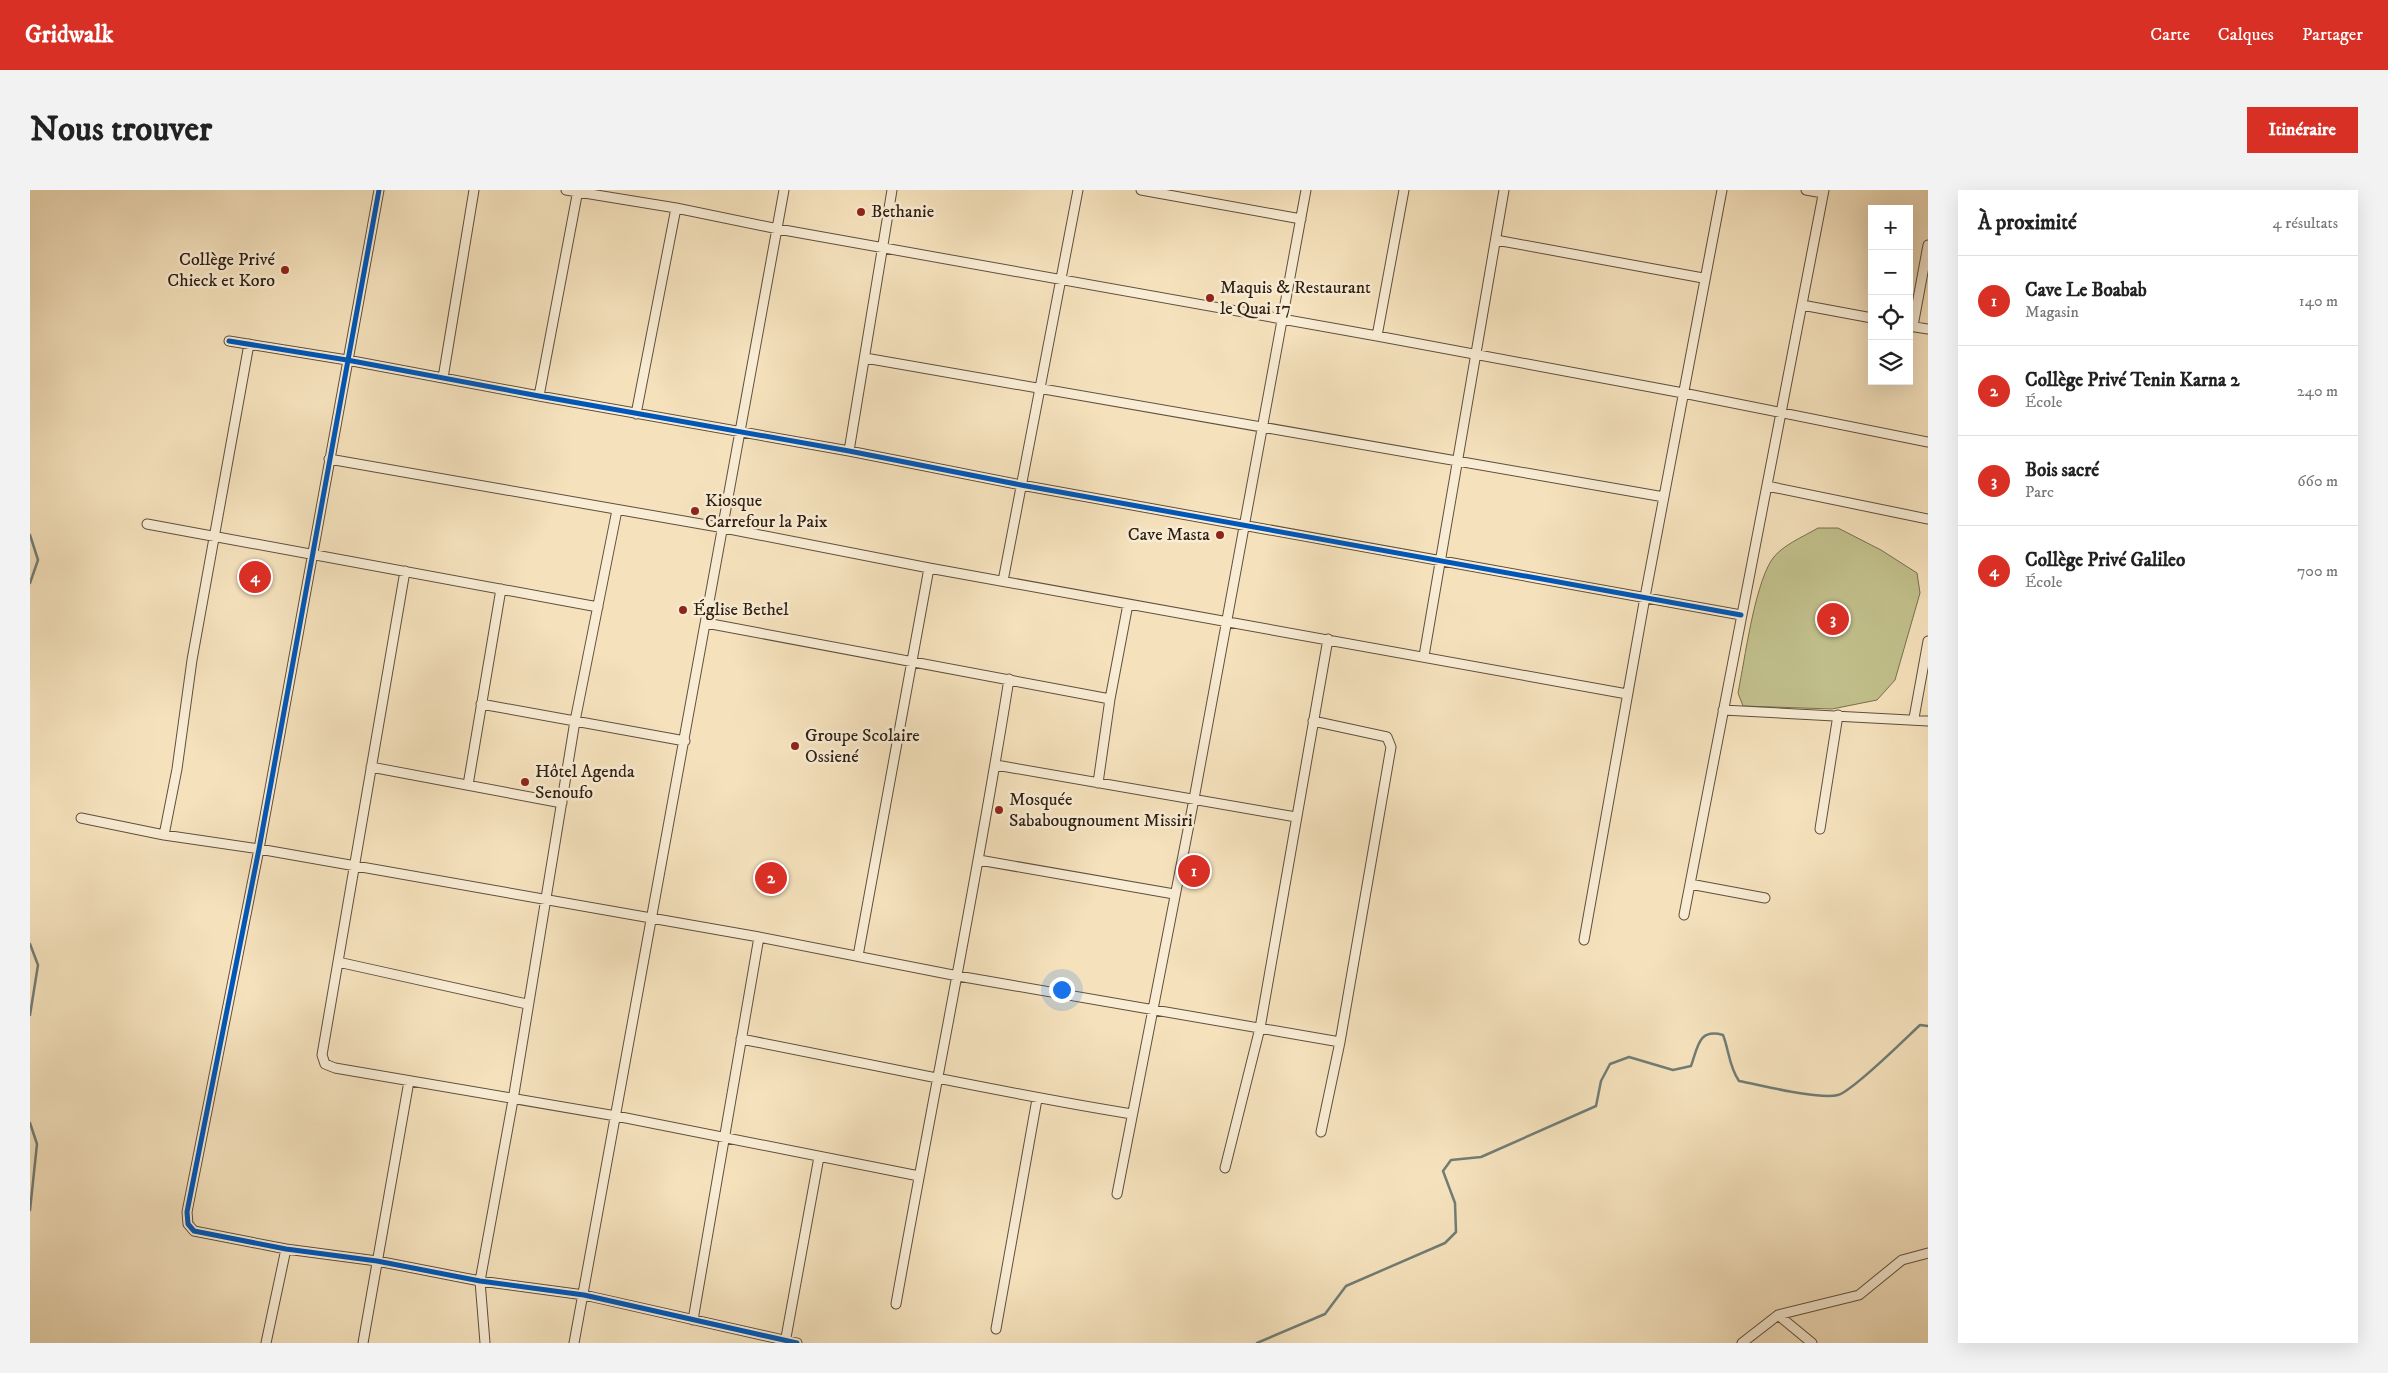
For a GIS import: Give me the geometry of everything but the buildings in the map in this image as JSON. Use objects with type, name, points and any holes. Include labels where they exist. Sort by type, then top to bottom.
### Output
[{"type":"street","points":[[378,190],[259,849],[187,1212],[188,1224],[194,1231],[286,1249],[377,1261],[480,1281],[584,1295],[797,1343]]},
{"type":"street","points":[[442,378],[474,190]]},
{"type":"street","points":[[566,190],[676,208],[778,229],[1377,336],[1476,356],[1683,393],[1928,442]]},
{"type":"street","points":[[574,1343],[724,528],[784,190]]},
{"type":"street","points":[[849,451],[884,248],[892,190]]},
{"type":"street","points":[[1003,581],[1078,190]]},
{"type":"street","points":[[1141,190],[1199,195],[1300,219]]},
{"type":"street","points":[[1117,1194],[1194,799],[1261,426],[1306,190]]},
{"type":"street","points":[[1377,336],[1404,190]]},
{"type":"street","points":[[1424,656],[1504,190]]},
{"type":"street","points":[[1584,940],[1703,278],[1722,190]]},
{"type":"street","points":[[1684,915],[1741,615],[1782,414],[1823,192],[1806,190]]},
{"type":"street","points":[[538,396],[578,191]]},
{"type":"street","points":[[636,414],[676,208]]},
{"type":"street","points":[[1496,240],[1703,278]]},
{"type":"street","points":[[1913,316],[1928,245]]},
{"type":"street","points":[[1802,305],[1868,317]]},
{"type":"street","points":[[1913,326],[1928,329]]},
{"type":"street","points":[[228,341],[347,360],[636,414],[849,451],[1021,485],[1244,524],[1441,562],[1741,615]]},
{"type":"street","points":[[164,835],[177,769],[192,660],[249,344]]},
{"type":"street","points":[[865,358],[1458,462],[1664,496]]},
{"type":"street","points":[[329,459],[724,528],[928,568],[1328,638],[1627,694]]},
{"type":"street","points":[[1767,486],[1928,519]]},
{"type":"street","points":[[485,1343],[480,1281],[513,1100],[527,1004],[546,901],[575,721],[617,510]]},
{"type":"street","points":[[147,524],[215,538],[598,606]]},
{"type":"street","points":[[858,956],[928,568]]},
{"type":"street","points":[[405,571],[322,1055],[326,1064],[334,1068],[513,1100],[616,1116],[918,1176]]},
{"type":"street","points":[[468,785],[501,588]]},
{"type":"street","points":[[1098,783],[1110,699],[1128,604]]},
{"type":"street","points":[[706,623],[1110,699]]},
{"type":"street","points":[[1225,1168],[1260,1028],[1328,638]]},
{"type":"street","points":[[1914,718],[1928,641]]},
{"type":"street","points":[[896,1304],[936,1077],[958,976],[996,765],[1009,679]]},
{"type":"street","points":[[481,704],[685,741]]},
{"type":"street","points":[[1723,710],[1914,718],[1928,721]]},
{"type":"street","points":[[1820,829],[1838,715]]},
{"type":"street","points":[[1313,722],[1387,738],[1390,747],[1340,1042],[1322,1132]]},
{"type":"street","points":[[996,765],[1296,817]]},
{"type":"street","points":[[371,767],[562,803]]},
{"type":"street","points":[[81,818],[164,835],[259,849],[759,938],[958,976],[1153,1008],[1340,1042]]},
{"type":"street","points":[[978,860],[1174,894]]},
{"type":"street","points":[[1690,884],[1764,898]]},
{"type":"street","points":[[693,1320],[759,938]]},
{"type":"street","points":[[338,962],[527,1004]]},
{"type":"street","points":[[741,1039],[1037,1099],[1132,1114]]},
{"type":"street","points":[[363,1343],[408,1081]]},
{"type":"street","points":[[996,1329],[1037,1099]]},
{"type":"street","points":[[786,1342],[819,1157]]},
{"type":"street","points":[[266,1343],[286,1249]]},
{"type":"street","points":[[1744,1342],[1778,1314],[1859,1295],[1902,1260],[1928,1253]]},
{"type":"street","points":[[1778,1314],[1812,1343]]},
{"type":"shaded area","points":[[1818,528],[1838,528],[1881,550],[1917,573],[1920,593],[1895,680],[1877,700],[1832,709],[1743,706],[1738,693],[1755,606],[1765,573],[1771,561],[1780,551]]},
{"type":"waterway","points":[[30,535],[38,560],[30,583]]},
{"type":"waterway","points":[[30,944],[38,965],[30,1015]]},
{"type":"waterway","points":[[1257,1343],[1325,1314],[1346,1286],[1445,1243],[1456,1232],[1455,1203],[1443,1171],[1451,1160],[1481,1157],[1596,1106],[1601,1081],[1610,1064],[1629,1057],[1673,1070],[1691,1066],[1700,1041],[1704,1037],[1708,1034],[1723,1035],[1733,1070],[1739,1081],[1804,1094],[1838,1095],[1867,1075],[1920,1025],[1928,1026]]},
{"type":"waterway","points":[[30,1123],[37,1144],[30,1210]]},
{"type":"cycle path","points":[[379,190],[259,849],[187,1212],[188,1224],[194,1231],[286,1249],[377,1261],[480,1281],[584,1295],[797,1343]]},
{"type":"cycle path","points":[[229,341],[347,360],[849,451],[1021,485],[1741,615]]},
{"type":"place","name":"Bethanie","points":[[861,212]]},
{"type":"place","name":"Collège Privé Chieck et Koro","points":[[285,270]]},
{"type":"place","name":"Maquis & Restaurant le Quai 17","points":[[1210,298]]},
{"type":"place","name":"Kiosque Carrefour la Paix","points":[[695,511]]},
{"type":"place","name":"Cave Masta","points":[[1220,535]]},
{"type":"place","name":"Collège Privé Galileo","points":[[255,577]]},
{"type":"place","name":"Église Bethel","points":[[683,610]]},
{"type":"place","name":"Bois sacré","points":[[1833,619]]},
{"type":"place","name":"Groupe Scolaire Ossiené","points":[[795,746]]},
{"type":"place","name":"Hôtel Agenda Senoufo","points":[[525,782]]},
{"type":"place","name":"Mosquée Sababougnoument Missiri","points":[[999,810]]},
{"type":"place","name":"Cave Le Boabab","points":[[1194,871]]},
{"type":"place","name":"Collège Privé Tenin Karna 2","points":[[771,878]]}]
